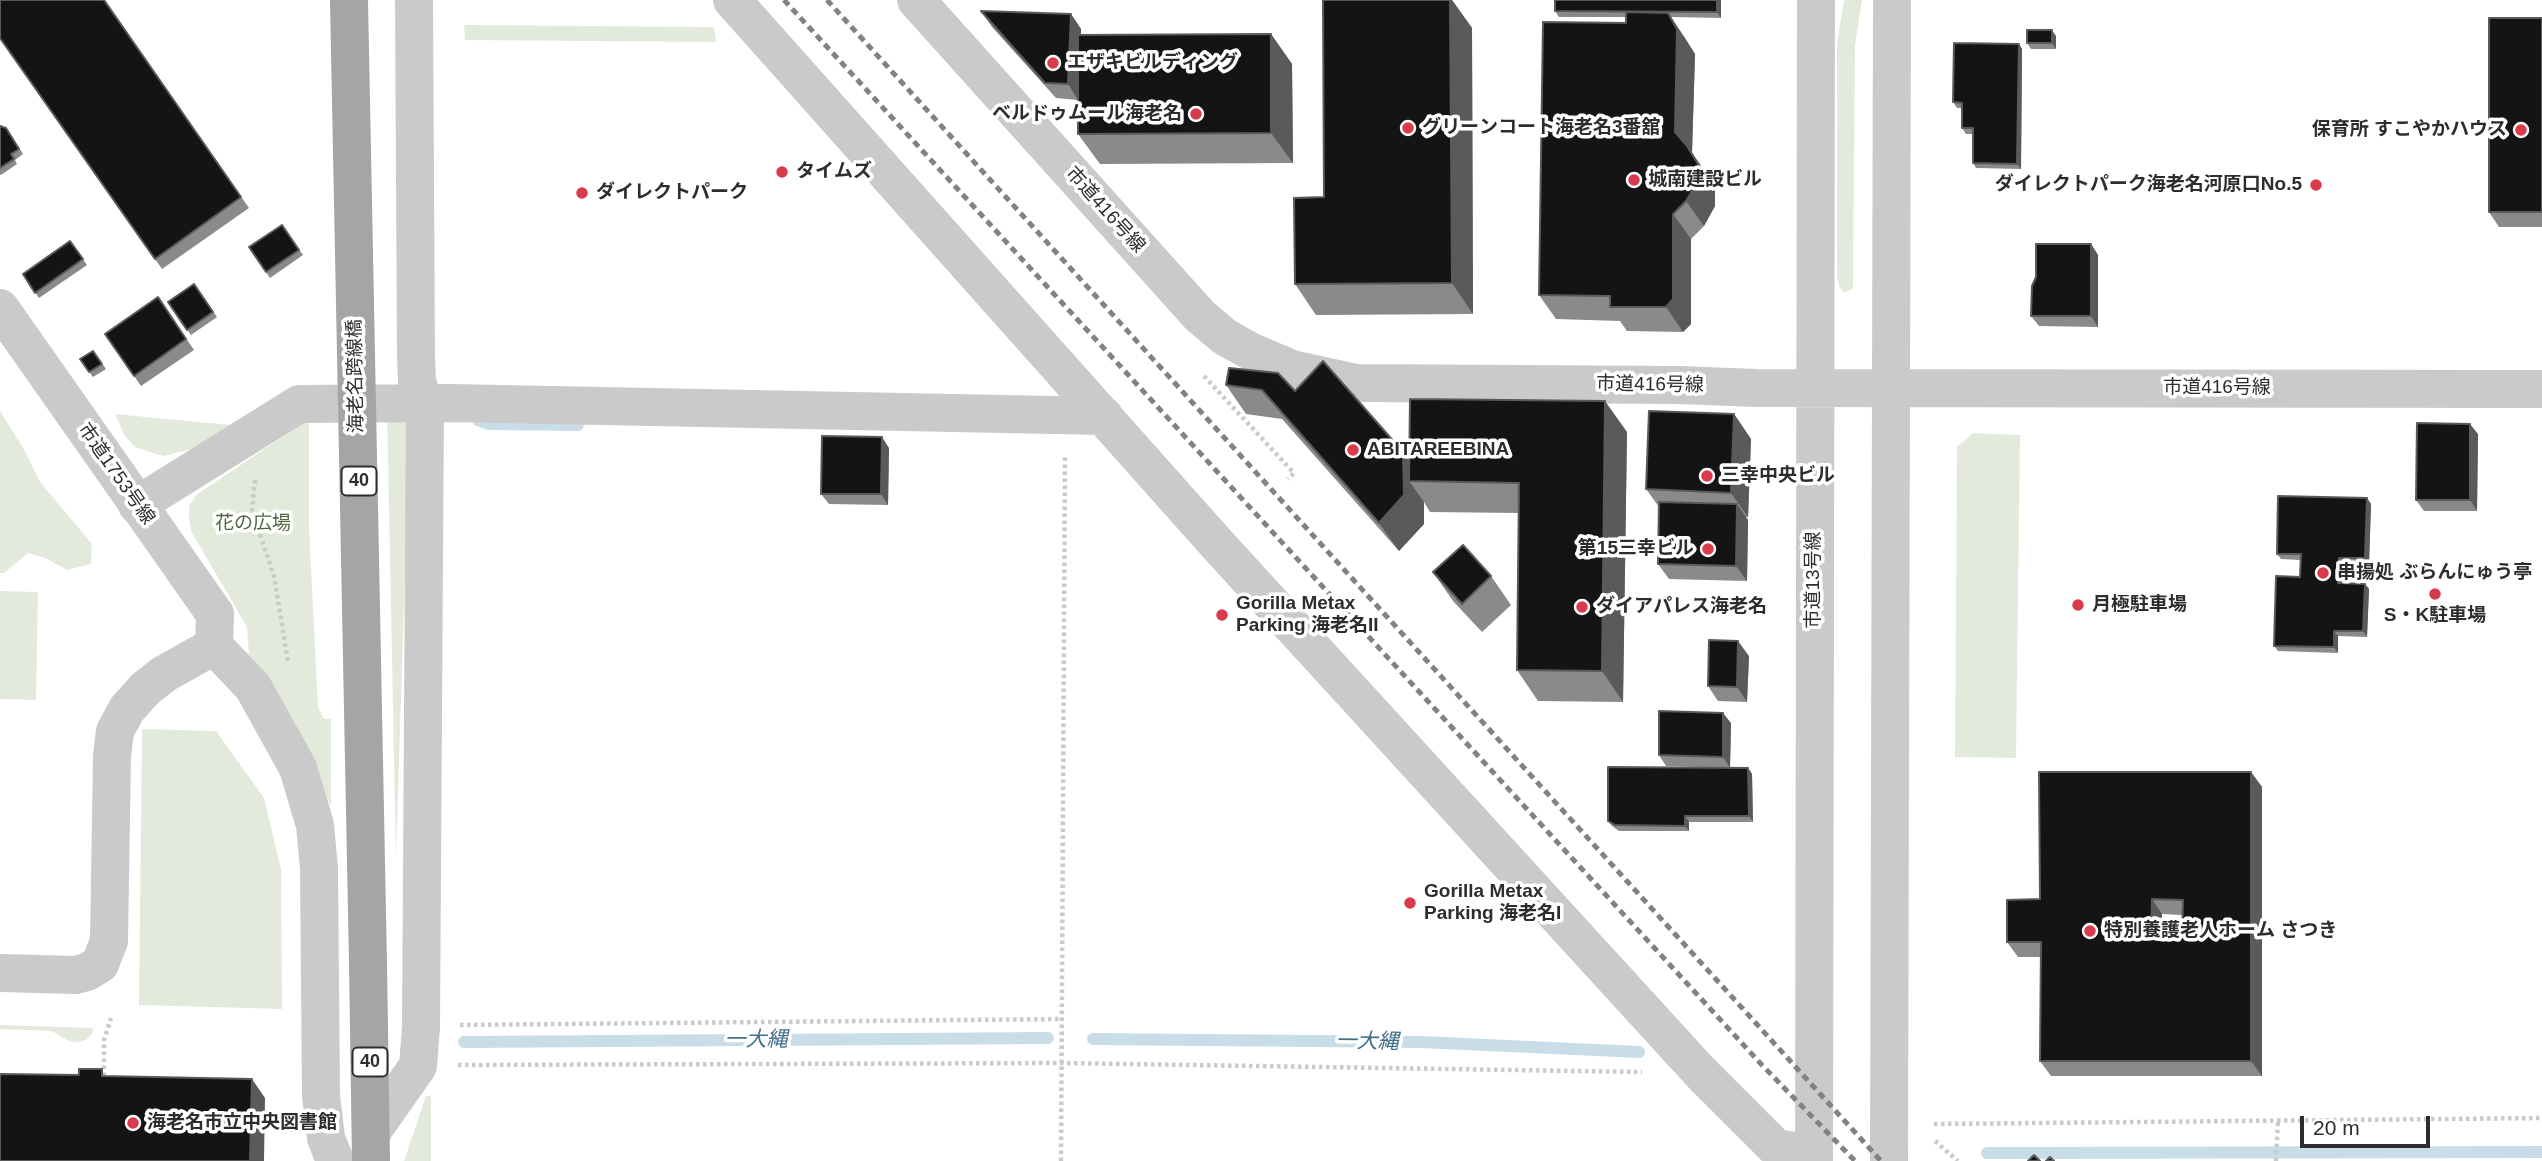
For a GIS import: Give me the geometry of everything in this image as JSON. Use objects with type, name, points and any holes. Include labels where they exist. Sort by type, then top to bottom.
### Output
[{"type":"main road","name":"海老名跨線橋","points":[[349,0],[371,1147]]},
{"type":"street","points":[[371,1147],[418,1066],[421,1027],[425,403],[417,383],[416,357],[414,0]]},
{"type":"street","points":[[732,0],[1217,544],[1701,1073],[1776,1148],[1814,1157]]},
{"type":"street","name":"市道416号線","points":[[916,0],[1200,316],[1225,337],[1292,369],[1356,383],[1815,388],[2542,389]]},
{"type":"street","name":"市道13号線","points":[[1814,1157],[1816,0]]},
{"type":"street","points":[[1889,1161],[1892,0]]},
{"type":"street","name":"市道1753号線","points":[[0,308],[215,614],[214,646]]},
{"type":"street","points":[[137,505],[299,404],[425,403],[1104,416]]},
{"type":"street","points":[[0,973],[75,975],[100,964],[110,941],[112,756],[115,732],[127,709],[145,689],[164,674],[214,646],[253,687],[298,768],[315,825],[319,869],[321,1096],[326,1138],[335,1161]]},
{"type":"path","points":[[1199,370],[1294,473],[1288,479]]},
{"type":"path","points":[[1061,1161],[1065,415]]},
{"type":"path","points":[[256,477],[252,511],[274,576],[288,671]]},
{"type":"path","points":[[104,1088],[104,1040],[111,1018]]},
{"type":"path","points":[[421,1027],[1062,1019]]},
{"type":"path","points":[[418,1066],[1062,1063],[1701,1073]]},
{"type":"path","points":[[1934,1124],[2542,1118]]},
{"type":"path","points":[[2277,1161],[2278,1121]]},
{"type":"path","points":[[1935,1141],[1958,1161]]},
{"type":"green space","points":[[1844,0],[1862,0],[1855,46],[1853,288],[1844,293],[1839,286],[1837,275],[1837,45]]},
{"type":"green space","points":[[464,25],[714,27],[716,42],[465,40]]},
{"type":"green space","points":[[387,409],[407,423],[396,858]]},
{"type":"green space","points":[[0,411],[25,451],[40,482],[92,544],[91,564],[67,570],[45,558],[28,553],[4,573],[0,573]]},
{"type":"green space","points":[[115,414],[231,425],[192,449],[163,456],[135,447],[125,436]]},
{"type":"green space","name":"花の広場","points":[[309,419],[309,526],[318,707],[324,719],[331,719],[331,806],[281,705],[249,655],[247,627],[191,531],[189,517],[189,506],[196,495]]},
{"type":"green space","points":[[1973,433],[2020,435],[2016,758],[1955,757],[1957,447]]},
{"type":"green space","points":[[0,591],[38,592],[36,700],[0,699]]},
{"type":"green space","points":[[142,729],[216,731],[264,798],[281,869],[282,1009],[139,1005]]},
{"type":"green space","points":[[0,1025],[93,1028],[92,1034],[86,1040],[79,1042],[69,1041],[52,1031],[0,1029]]},
{"type":"green space","points":[[426,1096],[431,1096],[431,1161],[404,1161]]},
{"type":"building","points":[[0,0],[104,0],[241,197],[155,259],[0,38]]},
{"type":"building","name":"グリーンコート海老名3番舘","points":[[1323,0],[1450,0],[1452,283],[1295,284],[1294,198],[1324,197]]},
{"type":"building","points":[[1555,0],[1717,0],[1717,12],[1555,11]]},
{"type":"building","name":"エザキビルディング","points":[[981,11],[1071,14],[1068,84],[1045,83]]},
{"type":"building","name":"城南建設ビル","points":[[1626,12],[1668,13],[1677,29],[1675,132],[1698,164],[1698,181],[1686,201],[1673,214],[1673,299],[1666,307],[1610,307],[1610,296],[1539,295],[1543,22],[1626,23]]},
{"type":"building","name":"保育所 すこやかハウス","points":[[2489,18],[2542,18],[2542,212],[2489,212]]},
{"type":"building","points":[[2027,30],[2052,30],[2052,43],[2027,43]]},
{"type":"building","name":"ベルドゥムール海老名","points":[[1271,34],[1271,133],[1078,134],[1078,35]]},
{"type":"building","points":[[1954,43],[2019,44],[2017,164],[1973,163],[1973,128],[1962,128],[1962,103],[1953,102]]},
{"type":"building","points":[[0,126],[6,128],[19,149],[11,154],[14,159],[0,168]]},
{"type":"building","points":[[282,225],[299,250],[266,272],[249,247]]},
{"type":"building","points":[[70,241],[83,259],[35,293],[23,274]]},
{"type":"building","points":[[2036,244],[2091,244],[2091,316],[2031,316],[2032,286],[2036,277]]},
{"type":"building","points":[[194,284],[213,312],[187,330],[168,302]]},
{"type":"building","points":[[158,297],[186,339],[134,376],[105,334]]},
{"type":"building","points":[[93,351],[102,364],[89,372],[80,359]]},
{"type":"building","name":"ABITAREEBINA","points":[[1323,361],[1403,452],[1404,495],[1379,523],[1262,390],[1226,385],[1229,368],[1278,373],[1295,391]]},
{"type":"building","name":"ダイアパレス海老名","points":[[1410,399],[1605,401],[1602,671],[1517,670],[1519,483],[1409,481]]},
{"type":"building","points":[[1649,411],[1734,414],[1731,493],[1646,489]]},
{"type":"building","points":[[2417,423],[2470,424],[2470,500],[2416,500]]},
{"type":"building","points":[[822,436],[882,437],[881,494],[821,494]]},
{"type":"building","name":"串揚処 ぶらんにゅう亭","points":[[2278,496],[2367,498],[2365,558],[2339,558],[2338,583],[2365,584],[2363,631],[2334,631],[2334,647],[2274,646],[2276,576],[2300,577],[2301,554],[2277,554]]},
{"type":"building","name":"第15三幸ビル","points":[[1659,502],[1737,504],[1736,566],[1658,564]]},
{"type":"building","points":[[1463,545],[1491,576],[1462,604],[1433,572]]},
{"type":"building","points":[[1709,640],[1738,641],[1737,687],[1708,686]]},
{"type":"building","points":[[1659,711],[1723,713],[1723,757],[1659,755]]},
{"type":"building","points":[[1608,767],[1748,768],[1749,816],[1685,816],[1685,826],[1615,825],[1608,821]]},
{"type":"building","name":"特別養護老人ホーム さつき","points":[[2039,772],[2251,772],[2251,1061],[2040,1061],[2041,942],[2007,942],[2007,900],[2040,899]],"holes":[[[2152,899],[2183,900],[2182,933],[2151,932]]]},
{"type":"building","name":"海老名市立中央図書館","points":[[79,1069],[102,1069],[102,1076],[252,1079],[250,1161],[0,1161],[0,1074],[79,1075]]},
{"type":"building","points":[[2034,1155],[2040,1161],[2028,1161]]},
{"type":"waterway","points":[[478,420],[489,424],[578,425]]},
{"type":"waterway","name":"一大縄","points":[[464,1042],[1048,1038]]},
{"type":"waterway","name":"一大縄","points":[[1093,1039],[1421,1042],[1639,1052]]},
{"type":"waterway","points":[[1987,1153],[2542,1152]]},
{"type":"railway","points":[[784,0],[1761,1064],[1855,1161]]},
{"type":"railway","points":[[827,0],[1881,1161]]},
{"type":"place","name":"エザキビルディング","points":[[1053,63]]},
{"type":"place","name":"ベルドゥムール海老名","points":[[1196,114]]},
{"type":"place","name":"グリーンコート海老名3番舘","points":[[1408,128]]},
{"type":"place","name":"保育所 すこやかハウス","points":[[2521,130]]},
{"type":"place","name":"タイムズ","points":[[782,172]]},
{"type":"place","name":"城南建設ビル","points":[[1634,180]]},
{"type":"place","name":"ダイレクトパーク海老名河原口No.5","points":[[2316,185]]},
{"type":"place","name":"ダイレクトパーク","points":[[582,193]]},
{"type":"place","name":"ABITAREEBINA","points":[[1353,450]]},
{"type":"place","name":"三幸中央ビル","points":[[1707,476]]},
{"type":"place","name":"第15三幸ビル","points":[[1708,549]]},
{"type":"place","name":"串揚処 ぶらんにゅう亭","points":[[2323,573]]},
{"type":"place","name":"S・K駐車場","points":[[2435,594]]},
{"type":"place","name":"月極駐車場","points":[[2078,605]]},
{"type":"place","name":"ダイアパレス海老名","points":[[1582,607]]},
{"type":"place","name":"Gorilla Metax Parking 海老名II","points":[[1222,615]]},
{"type":"place","name":"Gorilla Metax Parking 海老名I","points":[[1410,903]]},
{"type":"place","name":"特別養護老人ホーム さつき","points":[[2090,931]]},
{"type":"place","name":"海老名市立中央図書館","points":[[133,1123]]}]
